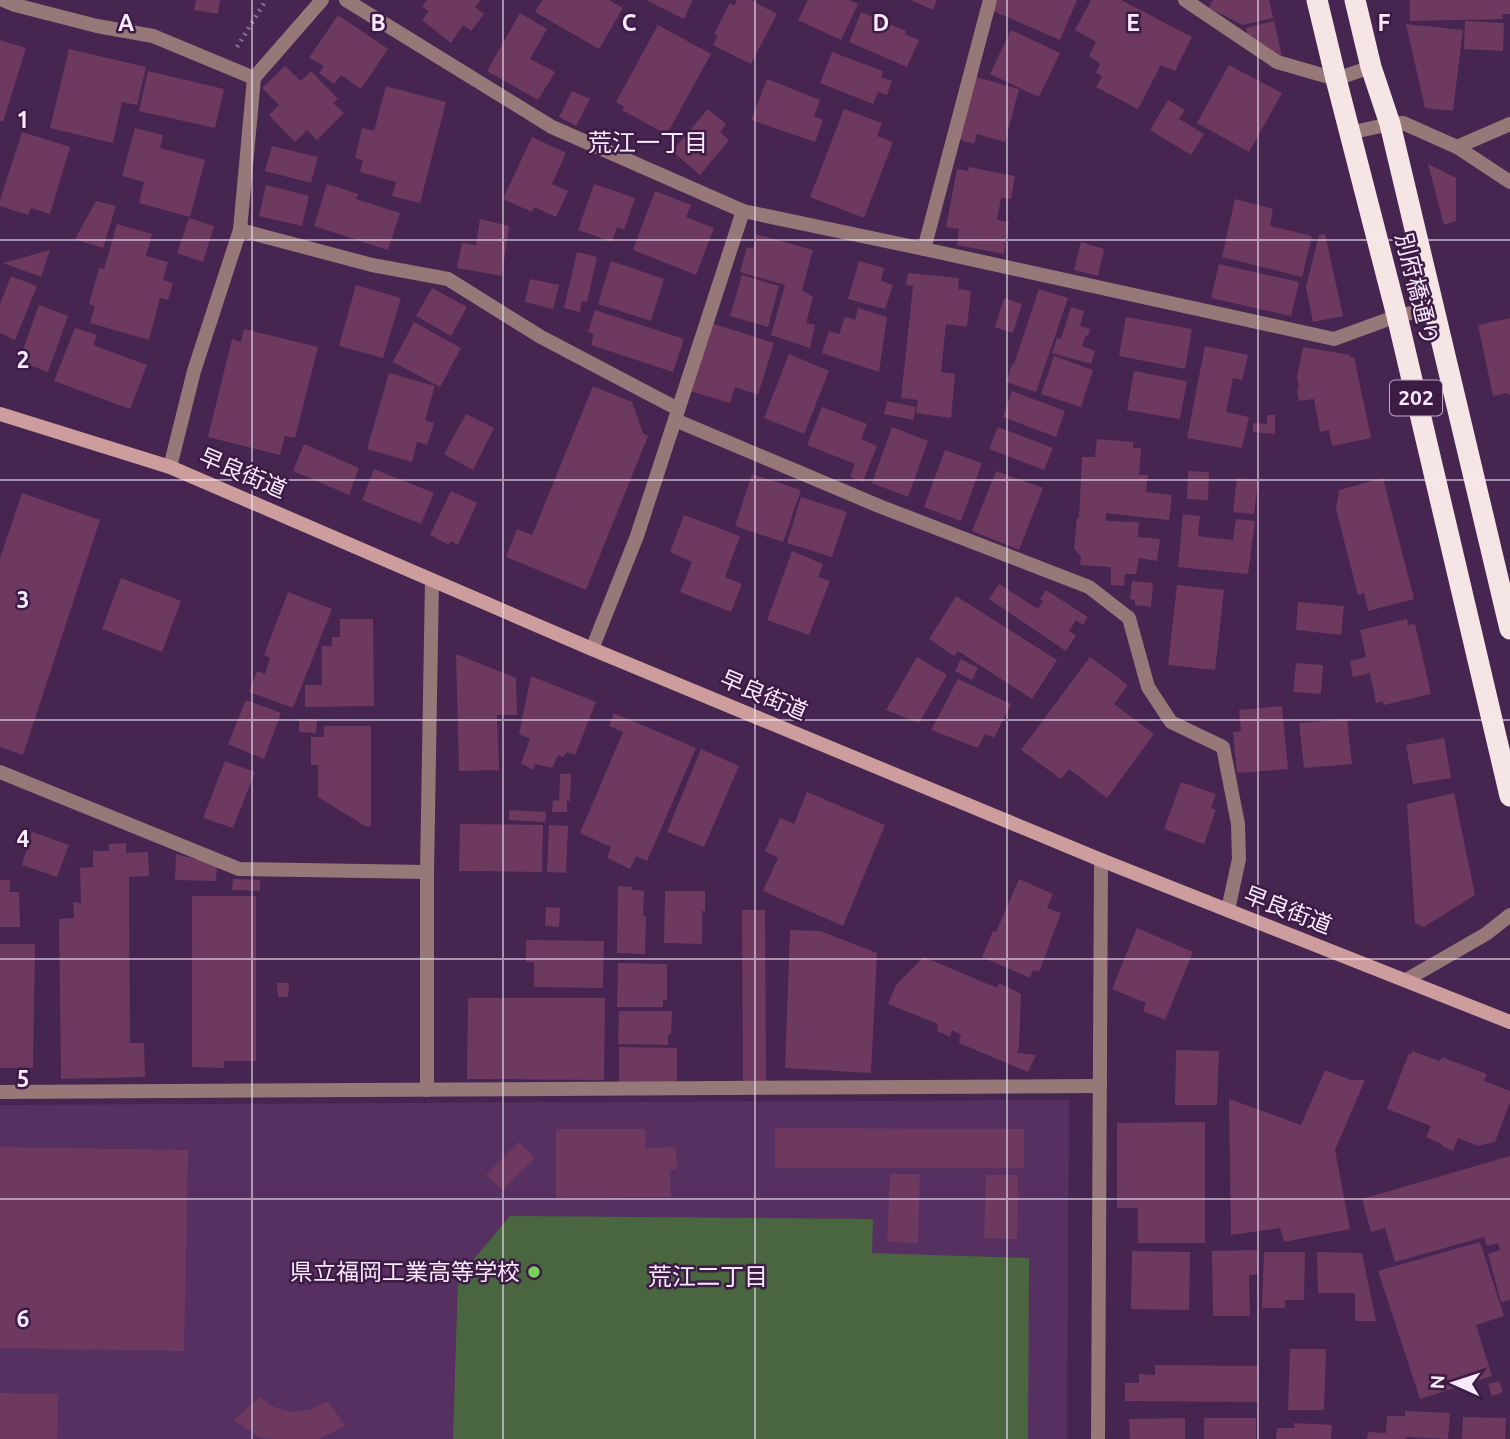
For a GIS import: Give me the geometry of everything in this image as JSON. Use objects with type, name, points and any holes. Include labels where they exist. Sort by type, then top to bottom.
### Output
[{"type":"highway","name":"別府橋通り","points":[[1317,0],[1397,316],[1510,796]]},
{"type":"highway","name":"別府橋通り","points":[[1355,0],[1371,67],[1390,124],[1510,629]]},
{"type":"street","points":[[3,0],[97,26],[153,36],[254,78]]},
{"type":"street","points":[[170,467],[194,371],[240,230],[254,78],[322,0]]},
{"type":"street","points":[[346,0],[552,127],[743,211],[924,248],[1334,339],[1397,316],[1434,309]]},
{"type":"street","points":[[924,248],[990,0]]},
{"type":"street","points":[[1185,0],[1278,62],[1336,79],[1371,67]]},
{"type":"street","points":[[1349,133],[1403,123],[1457,147],[1510,182]]},
{"type":"street","points":[[1457,147],[1510,124]]},
{"type":"street","points":[[592,649],[636,536],[743,211]]},
{"type":"street","points":[[240,230],[372,265],[448,279],[541,337],[676,414],[879,506],[1089,587],[1129,618],[1148,687],[1171,722],[1223,747],[1238,824],[1239,859],[1228,910]]},
{"type":"street","name":"早良街道","points":[[0,414],[170,467],[592,649],[1101,860],[1510,1022]]},
{"type":"street","points":[[427,1090],[427,872],[432,580]]},
{"type":"street","points":[[0,772],[239,869],[427,872]]},
{"type":"street","points":[[1098,1439],[1101,860]]},
{"type":"street","points":[[1406,980],[1486,934],[1510,915]]},
{"type":"street","points":[[0,1092],[1100,1086]]},
{"type":"path","points":[[235,51],[266,0]]},
{"type":"shaded area","name":"県立福岡工業高等学校","points":[[1069,1100],[1067,1439],[0,1439],[0,1105]]},
{"type":"green space","points":[[510,1216],[873,1219],[872,1253],[1029,1258],[1028,1439],[453,1439],[458,1278]]},
{"type":"building","points":[[196,0],[220,0],[218,14],[194,10]]},
{"type":"building","points":[[427,0],[481,0],[475,7],[484,14],[471,31],[463,25],[451,43],[422,20],[429,11],[422,7]]},
{"type":"building","points":[[542,0],[609,0],[623,8],[599,49],[535,12]]},
{"type":"building","points":[[646,0],[693,0],[684,19]]},
{"type":"building","points":[[737,0],[751,0],[777,14],[751,64],[713,45],[718,36],[714,34],[730,3],[734,6]]},
{"type":"building","points":[[808,0],[849,0],[858,4],[841,40],[798,20]]},
{"type":"building","points":[[911,0],[937,0],[933,10]]},
{"type":"building","points":[[998,0],[1077,0],[1060,40],[993,11]]},
{"type":"building","points":[[1091,0],[1121,0],[1192,37],[1175,71],[1161,65],[1138,109],[1096,87],[1102,77],[1096,72],[1100,64],[1089,56],[1096,42],[1075,30]]},
{"type":"building","points":[[1213,0],[1269,0],[1273,18],[1243,25],[1209,8]]},
{"type":"building","points":[[1410,0],[1510,0],[1510,14],[1502,14],[1503,19],[1410,21]]},
{"type":"building","points":[[861,12],[906,31],[905,34],[919,40],[907,67],[849,42]]},
{"type":"building","points":[[520,13],[547,29],[530,59],[555,72],[538,100],[487,71]]},
{"type":"building","points":[[338,15],[388,49],[361,89],[341,75],[334,84],[319,73],[324,66],[309,58]]},
{"type":"building","points":[[1274,21],[1282,57],[1248,38],[1246,28]]},
{"type":"building","points":[[1465,21],[1504,23],[1503,51],[1464,49]]},
{"type":"building","points":[[1406,24],[1463,30],[1453,111],[1425,108]]},
{"type":"building","points":[[658,25],[711,54],[668,132],[666,130],[664,133],[622,110],[624,107],[616,102]]},
{"type":"building","points":[[1011,30],[1060,53],[1039,97],[990,74]]},
{"type":"building","points":[[0,40],[26,48],[3,122],[0,121]]},
{"type":"building","points":[[69,49],[146,67],[137,105],[122,102],[113,143],[50,128]]},
{"type":"building","points":[[832,52],[883,71],[881,77],[892,81],[887,95],[878,92],[873,104],[820,83]]},
{"type":"building","points":[[1229,65],[1282,93],[1249,152],[1197,123]]},
{"type":"building","points":[[285,66],[301,81],[311,71],[338,99],[333,103],[344,113],[317,140],[307,130],[295,142],[269,115],[279,105],[262,88]]},
{"type":"building","points":[[148,71],[224,89],[215,128],[139,111]]},
{"type":"building","points":[[972,76],[1019,89],[1005,142],[977,134],[974,144],[954,138]]},
{"type":"building","points":[[767,79],[820,100],[814,116],[823,120],[815,142],[751,120]]},
{"type":"building","points":[[386,86],[446,102],[420,203],[392,196],[396,182],[360,172],[363,160],[355,158],[362,128],[374,131]]},
{"type":"building","points":[[572,91],[590,99],[576,126],[559,117]]},
{"type":"building","points":[[1168,100],[1185,110],[1179,119],[1204,134],[1191,155],[1150,130]]},
{"type":"building","points":[[708,109],[726,124],[720,132],[729,140],[700,175],[672,151]]},
{"type":"building","points":[[844,109],[882,123],[877,136],[893,142],[864,218],[810,197]]},
{"type":"building","points":[[135,128],[163,135],[160,148],[205,160],[190,217],[139,203],[144,182],[122,176]]},
{"type":"building","points":[[22,132],[70,147],[50,214],[31,208],[28,215],[0,206]]},
{"type":"building","points":[[532,137],[566,153],[552,184],[568,191],[556,217],[534,207],[532,212],[503,199]]},
{"type":"building","points":[[272,146],[318,157],[311,183],[265,171]]},
{"type":"building","points":[[1428,164],[1456,178],[1456,221],[1444,225]]},
{"type":"building","points":[[969,167],[1015,176],[1011,199],[1001,198],[997,220],[1009,222],[1004,254],[957,245],[959,229],[946,227],[957,169],[968,171]]},
{"type":"building","points":[[327,184],[358,194],[356,199],[400,213],[388,250],[314,226]]},
{"type":"building","points":[[594,184],[635,198],[624,230],[617,227],[612,242],[578,230]]},
{"type":"building","points":[[266,185],[309,196],[302,226],[259,216]]},
{"type":"building","points":[[655,191],[691,205],[686,217],[714,228],[696,275],[633,250]]},
{"type":"building","points":[[1235,199],[1273,209],[1270,226],[1312,236],[1302,277],[1222,257]]},
{"type":"building","points":[[96,201],[116,206],[103,248],[75,239]]},
{"type":"building","points":[[189,218],[214,226],[203,262],[177,253]]},
{"type":"building","points":[[480,219],[509,226],[502,276],[457,268],[462,243],[476,245]]},
{"type":"building","points":[[117,224],[152,234],[146,256],[168,262],[163,280],[173,283],[168,300],[160,298],[149,340],[90,323],[95,306],[89,304],[99,268],[104,269]]},
{"type":"building","points":[[756,234],[813,250],[802,290],[813,297],[806,323],[815,325],[810,348],[771,335],[785,285],[740,272],[747,247],[753,249]]},
{"type":"building","points":[[1325,234],[1343,316],[1313,322],[1306,287],[1319,235]]},
{"type":"building","points":[[1081,242],[1104,249],[1098,276],[1074,270]]},
{"type":"building","points":[[50,250],[41,277],[3,263]]},
{"type":"building","points":[[577,252],[597,257],[587,302],[582,301],[580,312],[564,308]]},
{"type":"building","points":[[611,261],[664,279],[651,321],[598,304]]},
{"type":"building","points":[[859,261],[884,268],[881,281],[893,285],[885,309],[848,299]]},
{"type":"building","points":[[1219,264],[1299,282],[1291,316],[1211,298]]},
{"type":"building","points":[[908,273],[959,278],[958,289],[971,291],[967,327],[946,324],[941,372],[955,374],[951,418],[916,413],[918,400],[901,398],[913,286],[906,285]]},
{"type":"building","points":[[742,275],[779,286],[768,327],[730,316]]},
{"type":"building","points":[[11,276],[37,286],[15,340],[0,333],[0,304]]},
{"type":"building","points":[[530,279],[559,285],[553,309],[525,302]]},
{"type":"building","points":[[356,285],[401,298],[383,358],[339,346]]},
{"type":"building","points":[[432,288],[467,307],[451,336],[416,316]]},
{"type":"building","points":[[1039,289],[1068,298],[1036,392],[1006,382]]},
{"type":"building","points":[[1004,298],[1022,304],[1013,333],[995,327]]},
{"type":"building","points":[[39,305],[68,316],[48,372],[19,361]]},
{"type":"building","points":[[1071,307],[1084,311],[1080,326],[1090,329],[1082,346],[1095,351],[1091,364],[1052,353],[1057,338],[1061,339]]},
{"type":"building","points":[[858,308],[887,317],[879,372],[822,353],[829,331],[839,334],[845,317],[855,320]]},
{"type":"building","points":[[595,310],[684,339],[673,372],[591,345],[594,334],[588,332]]},
{"type":"building","points":[[1126,317],[1192,329],[1185,369],[1119,356]]},
{"type":"building","points":[[1510,318],[1510,395],[1506,393],[1493,396],[1478,325]]},
{"type":"building","points":[[414,322],[461,348],[440,387],[393,362]]},
{"type":"building","points":[[711,323],[774,343],[758,395],[735,387],[730,403],[690,391]]},
{"type":"building","points":[[75,328],[97,335],[93,345],[147,365],[130,409],[54,381]]},
{"type":"building","points":[[244,329],[318,347],[295,438],[285,436],[280,455],[208,437],[232,339],[241,342]]},
{"type":"building","points":[[1205,346],[1248,355],[1242,380],[1233,378],[1226,412],[1249,417],[1242,448],[1187,438]]},
{"type":"building","points":[[1303,347],[1354,357],[1371,438],[1332,446],[1329,430],[1320,432],[1314,399],[1299,401],[1297,377]]},
{"type":"building","points":[[789,354],[829,371],[804,434],[764,418]]},
{"type":"building","points":[[1054,356],[1093,370],[1081,407],[1041,394]]},
{"type":"building","points":[[1134,371],[1187,381],[1180,419],[1127,410]]},
{"type":"building","points":[[389,373],[435,386],[425,420],[434,423],[427,445],[417,442],[412,462],[367,449]]},
{"type":"building","points":[[593,386],[632,402],[643,433],[648,436],[586,590],[506,557],[517,529],[532,535]]},
{"type":"building","points":[[1012,391],[1065,411],[1056,437],[1003,417]]},
{"type":"building","points":[[887,401],[916,407],[913,420],[884,414]]},
{"type":"building","points":[[822,407],[867,424],[861,439],[877,446],[863,482],[850,477],[855,464],[807,445]]},
{"type":"building","points":[[466,414],[494,428],[473,470],[444,454]]},
{"type":"building","points":[[1267,415],[1275,415],[1275,434],[1253,432],[1253,423],[1267,424]]},
{"type":"building","points":[[892,427],[928,441],[908,497],[872,483]]},
{"type":"building","points":[[998,427],[1053,448],[1044,470],[989,449]]},
{"type":"building","points":[[1097,439],[1133,442],[1133,448],[1141,448],[1139,475],[1148,475],[1146,492],[1172,495],[1169,520],[1106,513],[1106,521],[1139,522],[1138,537],[1160,539],[1157,561],[1139,558],[1136,574],[1125,574],[1124,586],[1111,585],[1111,567],[1080,565],[1081,557],[1074,548],[1077,517],[1079,518],[1082,457],[1095,457]]},
{"type":"building","points":[[304,444],[359,468],[349,495],[293,471]]},
{"type":"building","points":[[945,450],[982,463],[961,521],[924,507]]},
{"type":"building","points":[[374,469],[434,493],[421,524],[362,500]]},
{"type":"building","points":[[996,471],[1043,488],[1019,550],[972,531]]},
{"type":"building","points":[[1188,471],[1209,472],[1208,500],[1187,499]]},
{"type":"building","points":[[752,474],[801,490],[783,542],[735,526]]},
{"type":"building","points":[[1237,478],[1258,480],[1254,514],[1233,512]]},
{"type":"building","points":[[1383,478],[1414,599],[1368,611],[1364,593],[1358,595],[1336,509],[1339,490]]},
{"type":"building","points":[[451,491],[477,503],[458,545],[451,541],[449,545],[430,535]]},
{"type":"building","points":[[22,493],[100,520],[23,755],[0,747],[0,558]]},
{"type":"building","points":[[801,497],[847,512],[832,557],[787,543]]},
{"type":"building","points":[[1183,514],[1200,516],[1198,536],[1233,540],[1236,519],[1255,521],[1248,574],[1178,567]]},
{"type":"building","points":[[684,515],[740,536],[725,577],[742,584],[731,612],[680,592],[692,562],[670,552]]},
{"type":"building","points":[[792,551],[823,564],[818,577],[830,581],[809,635],[767,620]]},
{"type":"building","points":[[121,578],[181,601],[162,652],[102,629]]},
{"type":"building","points":[[1132,581],[1153,583],[1151,607],[1135,605],[1135,600],[1130,599]]},
{"type":"building","points":[[999,584],[1038,609],[1046,590],[1088,617],[1083,625],[1076,620],[1069,631],[1076,636],[1066,651],[989,599]]},
{"type":"building","points":[[1177,585],[1224,590],[1215,670],[1168,665]]},
{"type":"building","points":[[288,592],[332,609],[293,708],[249,692],[257,671],[265,674],[270,658],[264,655]]},
{"type":"building","points":[[956,596],[1057,660],[1032,699],[958,651],[954,656],[929,639]]},
{"type":"building","points":[[1298,602],[1344,606],[1341,635],[1296,630]]},
{"type":"building","points":[[340,619],[373,619],[374,706],[305,707],[305,685],[322,685],[322,646],[332,646],[332,637],[340,637]]},
{"type":"building","points":[[1407,619],[1408,625],[1415,624],[1431,694],[1384,705],[1383,701],[1376,703],[1370,673],[1353,677],[1350,661],[1366,657],[1360,630]]},
{"type":"building","points":[[456,654],[516,678],[517,715],[497,715],[499,770],[459,771]]},
{"type":"building","points":[[917,657],[947,675],[919,723],[886,710]]},
{"type":"building","points":[[1090,657],[1128,685],[1114,704],[1154,734],[1107,798],[1069,769],[1061,779],[1021,750]]},
{"type":"building","points":[[961,659],[978,668],[972,680],[955,671]]},
{"type":"building","points":[[1296,663],[1323,665],[1321,694],[1293,692]]},
{"type":"building","points":[[531,676],[596,702],[575,755],[567,752],[563,757],[558,755],[552,768],[535,764],[533,770],[521,763],[530,739],[519,734]]},
{"type":"building","points":[[958,679],[1011,704],[994,738],[985,734],[978,748],[931,730]]},
{"type":"building","points":[[246,700],[281,713],[264,759],[228,744]]},
{"type":"building","points":[[1282,706],[1288,769],[1237,773],[1233,732],[1241,731],[1239,710]]},
{"type":"building","points":[[614,713],[696,748],[647,861],[636,856],[630,869],[607,858],[611,847],[580,833],[623,732],[609,726]]},
{"type":"building","points":[[299,719],[317,720],[316,733],[299,732]]},
{"type":"building","points":[[1347,719],[1352,764],[1304,768],[1299,723]]},
{"type":"building","points":[[324,726],[371,726],[371,826],[365,826],[318,797],[318,765],[311,765],[311,737],[324,737]]},
{"type":"building","points":[[1444,738],[1451,778],[1413,784],[1406,745]]},
{"type":"building","points":[[701,749],[739,766],[704,847],[667,832]]},
{"type":"building","points":[[225,761],[255,772],[233,828],[203,818]]},
{"type":"building","points":[[560,774],[571,774],[570,801],[567,801],[567,812],[552,812],[553,800],[559,801]]},
{"type":"building","points":[[1181,782],[1216,794],[1211,808],[1216,810],[1204,844],[1164,829]]},
{"type":"building","points":[[807,792],[885,825],[843,926],[763,891],[778,858],[765,851],[780,818],[794,824]]},
{"type":"building","points":[[1454,793],[1475,895],[1424,927],[1415,923],[1407,804]]},
{"type":"building","points":[[509,810],[546,812],[545,822],[509,820]]},
{"type":"building","points":[[460,824],[543,825],[542,872],[459,871]]},
{"type":"building","points":[[549,825],[568,826],[566,873],[547,872]]},
{"type":"building","points":[[32,832],[69,845],[57,877],[22,865]]},
{"type":"building","points":[[126,843],[126,853],[148,852],[149,876],[129,877],[130,1043],[144,1043],[145,1077],[61,1079],[59,919],[74,918],[73,902],[81,903],[80,868],[93,867],[93,851],[109,851],[109,844]]},
{"type":"building","points":[[176,854],[217,865],[216,881],[175,880]]},
{"type":"building","points":[[233,879],[260,880],[260,891],[232,890]]},
{"type":"building","points":[[1019,879],[1053,894],[1047,908],[1061,913],[1039,972],[1033,970],[1030,978],[982,957]]},
{"type":"building","points":[[0,880],[10,880],[10,892],[19,892],[20,927],[0,927]]},
{"type":"building","points":[[618,886],[644,891],[645,954],[617,953]]},
{"type":"building","points":[[665,891],[705,891],[702,944],[664,943]]},
{"type":"building","points":[[192,896],[256,896],[256,1061],[224,1061],[224,1068],[192,1067]]},
{"type":"building","points":[[546,907],[560,908],[559,927],[545,926]]},
{"type":"building","points":[[742,910],[765,910],[766,1082],[743,1082]]},
{"type":"building","points":[[1137,928],[1193,952],[1165,1020],[1143,1011],[1146,1003],[1112,989]]},
{"type":"building","points":[[790,930],[820,931],[877,953],[871,1073],[785,1068]]},
{"type":"building","points":[[526,940],[604,941],[603,988],[534,987],[534,962],[526,962]]},
{"type":"building","points":[[0,944],[35,944],[33,1068],[0,1068]]},
{"type":"building","points":[[924,957],[997,988],[999,983],[1021,994],[1017,1053],[1036,1055],[1028,1072],[959,1043],[961,1035],[952,1030],[950,1037],[937,1031],[938,1024],[888,1004],[896,985]]},
{"type":"building","points":[[618,963],[667,964],[667,1000],[663,1000],[663,1007],[617,1007]]},
{"type":"building","points":[[277,983],[289,983],[288,997],[278,997]]},
{"type":"building","points":[[468,998],[605,998],[604,1080],[467,1079]]},
{"type":"building","points":[[619,1011],[672,1011],[668,1045],[618,1044]]},
{"type":"building","points":[[619,1047],[677,1048],[677,1082],[619,1082]]},
{"type":"building","points":[[1176,1050],[1219,1051],[1217,1105],[1175,1105]]},
{"type":"building","points":[[1412,1051],[1440,1061],[1442,1057],[1487,1074],[1484,1081],[1510,1091],[1510,1102],[1495,1142],[1478,1146],[1458,1138],[1453,1151],[1426,1137],[1431,1126],[1387,1109]]},
{"type":"building","points":[[1325,1070],[1351,1080],[1365,1080],[1335,1150],[1350,1229],[1284,1242],[1280,1228],[1231,1235],[1229,1099],[1301,1125]]},
{"type":"building","points":[[1205,1122],[1205,1243],[1138,1243],[1138,1208],[1117,1208],[1117,1123]]},
{"type":"building","points":[[775,1128],[1024,1129],[1024,1168],[775,1168]]},
{"type":"building","points":[[556,1129],[645,1129],[645,1148],[676,1147],[677,1169],[670,1170],[671,1197],[556,1198]]},
{"type":"building","points":[[519,1142],[535,1158],[502,1190],[486,1175]]},
{"type":"building","points":[[0,1147],[188,1150],[184,1351],[0,1348]]},
{"type":"building","points":[[1510,1156],[1510,1300],[1501,1302],[1488,1254],[1500,1250],[1498,1243],[1487,1246],[1484,1237],[1395,1262],[1385,1228],[1371,1232],[1362,1199]]},
{"type":"building","points":[[890,1174],[920,1174],[918,1243],[887,1242]]},
{"type":"building","points":[[986,1175],[1018,1175],[1017,1239],[984,1238]]},
{"type":"building","points":[[1480,1242],[1504,1316],[1476,1325],[1492,1376],[1420,1399],[1378,1271]]},
{"type":"building","points":[[1257,1250],[1258,1274],[1249,1275],[1250,1316],[1213,1316],[1212,1251]]},
{"type":"building","points":[[1132,1251],[1190,1252],[1189,1310],[1131,1309]]},
{"type":"building","points":[[1264,1252],[1305,1252],[1304,1300],[1285,1300],[1285,1308],[1262,1308]]},
{"type":"building","points":[[1317,1252],[1362,1253],[1376,1321],[1355,1321],[1355,1293],[1318,1293]]},
{"type":"building","points":[[1290,1349],[1326,1349],[1324,1410],[1288,1410]]},
{"type":"building","points":[[1155,1365],[1258,1366],[1257,1402],[1125,1401],[1125,1383],[1139,1383],[1139,1374],[1155,1375]]},
{"type":"building","points":[[1499,1381],[1503,1392],[1492,1396],[1488,1384]]},
{"type":"building","points":[[0,1393],[58,1394],[57,1439],[0,1439]]},
{"type":"building","points":[[259,1397],[274,1407],[292,1412],[311,1409],[327,1401],[346,1426],[319,1439],[259,1437],[234,1420]]},
{"type":"building","points":[[1405,1411],[1450,1413],[1448,1439],[1367,1439],[1368,1432],[1386,1433],[1387,1416],[1405,1416]]},
{"type":"building","points":[[1463,1417],[1506,1418],[1505,1439],[1462,1439]]},
{"type":"building","points":[[1185,1418],[1185,1439],[1130,1439],[1129,1419]]},
{"type":"building","points":[[1204,1418],[1256,1418],[1256,1439],[1204,1439]]},
{"type":"building","points":[[1294,1423],[1332,1425],[1331,1439],[1276,1439],[1277,1428],[1294,1428]]},
{"type":"place","name":"県立福岡工業高等学校","points":[[534,1272]]},
{"type":"district","name":"荒江一丁目","points":[[648,143]]},
{"type":"district","name":"荒江二丁目","points":[[708,1277]]}]
